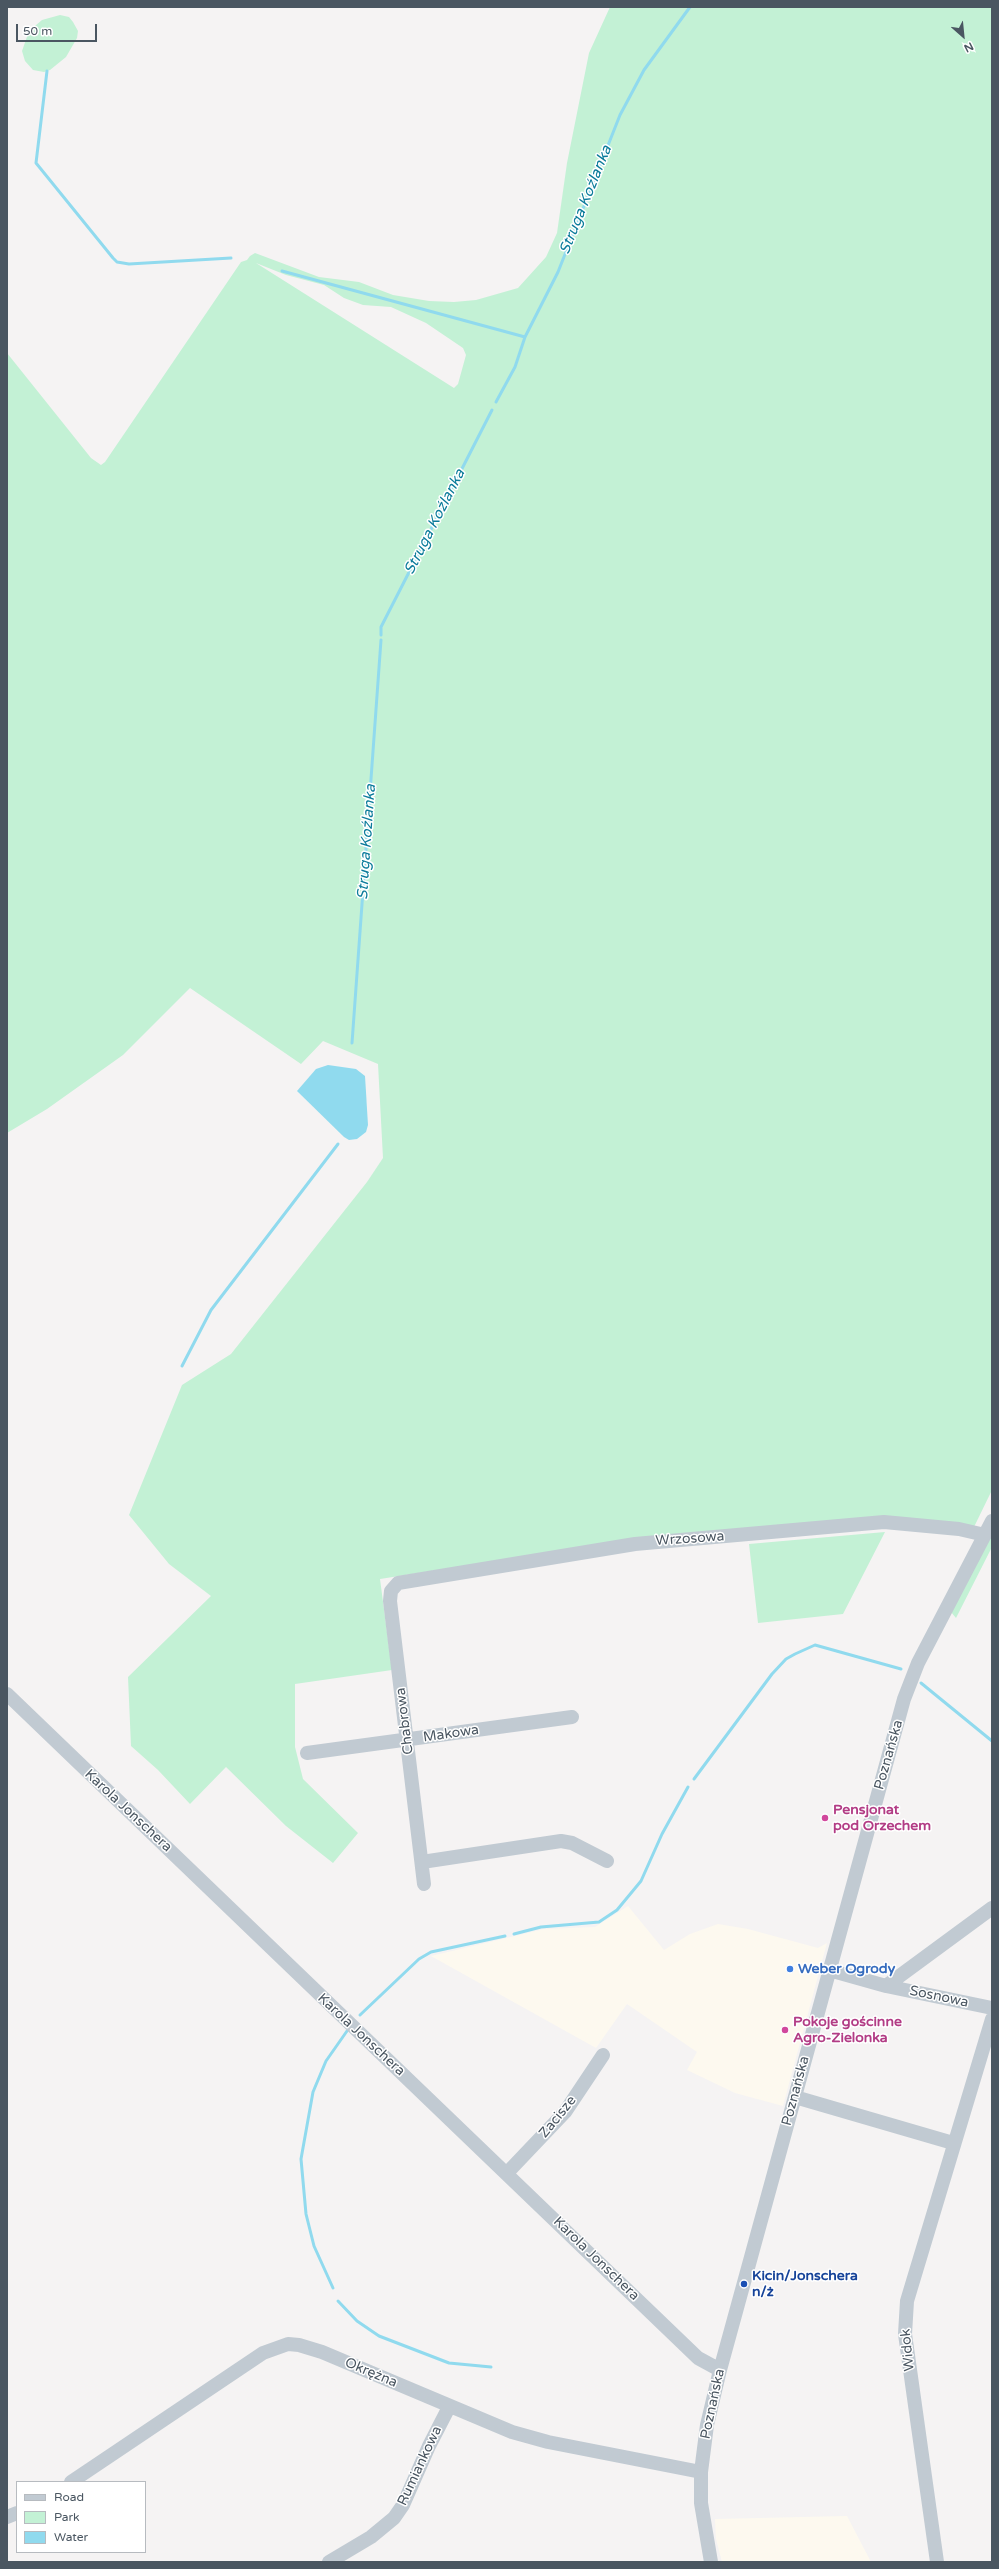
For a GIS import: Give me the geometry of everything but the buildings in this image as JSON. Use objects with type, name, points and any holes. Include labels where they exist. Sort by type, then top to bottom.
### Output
[{"type":"street","name":"Poznańska","points":[[711,2562],[701,2503],[701,2472],[707,2425],[720,2370],[907,1691],[923,1653],[992,1521]]},
{"type":"street","name":"Wrzosowa","points":[[398,1583],[635,1544],[884,1522],[959,1529],[985,1535]]},
{"type":"street","name":"Chabrowa","points":[[398,1583],[390,1596],[424,1884]]},
{"type":"street","name":"Karola Jonschera","points":[[7,1694],[271,1950],[507,2173],[698,2358],[720,2370]]},
{"type":"street","name":"Makowa","points":[[307,1753],[572,1718]]},
{"type":"street","points":[[422,1862],[561,1840],[572,1843],[607,1861]]},
{"type":"street","points":[[886,1986],[992,1908]]},
{"type":"street","name":"Sosnowa","points":[[830,1970],[886,1986],[992,2008]]},
{"type":"street","name":"Widok","points":[[937,2562],[905,2334],[906,2301],[992,2019]]},
{"type":"street","name":"Zacisze","points":[[507,2173],[565,2112],[603,2056]]},
{"type":"street","points":[[795,2096],[953,2143]]},
{"type":"street","name":"Okrężna","points":[[72,2481],[263,2353],[281,2345],[294,2344],[310,2348],[500,2427],[548,2442],[701,2472]]},
{"type":"street","name":"Rumiankowa","points":[[329,2562],[370,2537],[394,2518],[403,2505],[429,2446],[449,2407]]},
{"type":"shaded area","points":[[628,1906],[664,1950],[690,1934],[718,1924],[748,1929],[818,1948],[827,1943],[783,2106],[735,2093],[687,2070],[697,2052],[627,2004],[596,2048],[431,1956],[544,1929],[595,1927]]},
{"type":"shaded area","points":[[847,2516],[871,2562],[722,2562],[716,2539],[715,2519]]},
{"type":"green space","points":[[610,7],[992,7],[992,1490],[974,1527],[886,1517],[636,1539],[380,1579],[392,1670],[295,1684],[295,1747],[303,1779],[358,1833],[333,1863],[286,1826],[226,1767],[190,1804],[158,1770],[131,1746],[128,1677],[211,1596],[169,1564],[129,1515],[182,1385],[231,1354],[367,1182],[383,1158],[378,1064],[323,1041],[301,1064],[190,988],[123,1055],[47,1109],[7,1133],[7,353],[91,458],[101,465],[105,462],[241,262],[247,260],[255,253],[319,277],[359,282],[393,295],[429,301],[454,302],[476,300],[518,288],[546,257],[557,233],[567,163],[589,53]],"holes":[[[256,263],[286,275],[324,285],[344,298],[363,305],[391,307],[426,323],[463,348],[466,355],[458,384],[454,388]]]},
{"type":"green space","points":[[60,15],[69,17],[73,22],[78,31],[77,38],[66,57],[50,70],[44,72],[33,70],[25,61],[22,51],[29,31],[42,20]]},
{"type":"green space","points":[[885,1532],[843,1614],[758,1623],[749,1544]]},
{"type":"green space","points":[[992,1535],[992,1547],[956,1618],[951,1612]]},
{"type":"water","points":[[328,1065],[356,1069],[365,1076],[368,1125],[366,1132],[357,1139],[349,1140],[344,1137],[297,1091],[316,1069]]},
{"type":"waterway","name":"Struga Koźlanka","points":[[496,402],[515,367],[525,337],[558,272],[620,115],[644,70],[690,7]]},
{"type":"waterway","points":[[47,71],[36,163],[113,258],[117,262],[129,264],[231,258]]},
{"type":"waterway","points":[[282,271],[525,337]]},
{"type":"waterway","name":"Struga Koźlanka","points":[[381,635],[381,627],[492,410]]},
{"type":"waterway","name":"Struga Koźlanka","points":[[352,1043],[381,640]]},
{"type":"waterway","points":[[182,1366],[211,1310],[338,1144]]},
{"type":"waterway","points":[[694,1779],[772,1674],[786,1659],[795,1654],[815,1645],[901,1669]]},
{"type":"waterway","points":[[921,1683],[992,1741]]},
{"type":"waterway","points":[[514,1934],[541,1927],[599,1922],[617,1910],[641,1881],[662,1834],[688,1787]]},
{"type":"waterway","points":[[360,2015],[419,1959],[431,1952],[505,1936]]},
{"type":"waterway","points":[[333,2288],[314,2246],[306,2214],[301,2159],[313,2092],[326,2061],[347,2031]]},
{"type":"waterway","points":[[338,2301],[357,2321],[379,2336],[449,2363],[491,2367]]},
{"type":"place","name":"Pensjonat pod Orzechem","points":[[825,1818]]},
{"type":"place","name":"Weber Ogrody","points":[[790,1969]]},
{"type":"place","name":"Pokoje gościnne Agro-Zielonka","points":[[785,2030]]},
{"type":"place","name":"Kicin/Jonschera n/ż","points":[[744,2284]]}]
